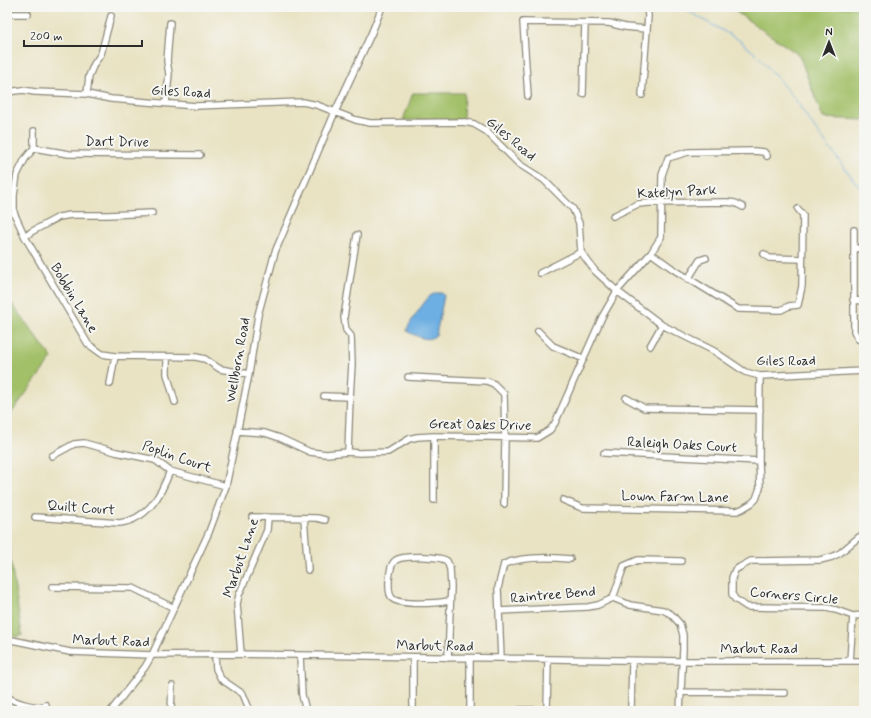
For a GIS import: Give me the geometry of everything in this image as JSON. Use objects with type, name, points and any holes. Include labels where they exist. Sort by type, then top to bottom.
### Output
[{"type":"street","name":"Wellborn Road","points":[[111,711],[152,655],[209,532],[226,486],[249,374],[258,315],[275,252],[334,112],[372,32],[382,7]]},
{"type":"street","points":[[642,94],[648,16],[647,7]]},
{"type":"street","points":[[7,14],[28,14]]},
{"type":"street","points":[[86,94],[89,76],[94,64],[101,54],[111,16]]},
{"type":"street","points":[[528,96],[523,22],[609,23],[646,29]]},
{"type":"street","points":[[166,103],[169,74],[167,60],[170,23]]},
{"type":"street","points":[[583,94],[585,23]]},
{"type":"street","name":"Giles Road","points":[[7,92],[24,90],[35,92],[86,94],[111,99],[196,106],[304,102],[317,105],[356,120],[370,123],[455,122],[474,124],[486,131],[519,164],[544,180],[573,209],[579,223],[581,252],[595,271],[617,291],[662,325],[714,351],[745,372],[760,376],[864,371]]},
{"type":"street","points":[[34,131],[34,148]]},
{"type":"street","name":"Bobbin Lane","points":[[34,148],[25,159],[17,175],[14,195],[14,213],[25,237],[88,344],[102,354],[115,356],[196,357],[205,359],[220,369],[249,374]]},
{"type":"street","name":"Dart Drive","points":[[34,148],[69,154],[200,155]]},
{"type":"street","name":"Great Oaks Drive","points":[[237,431],[265,433],[280,438],[310,452],[326,454],[348,452],[388,452],[417,437],[537,438],[550,430],[555,423],[602,317],[617,291],[651,253],[661,237],[662,175],[668,158],[688,152],[754,151],[764,152],[767,156]]},
{"type":"street","name":"Katelyn Park","points":[[613,216],[638,204],[661,202],[731,202],[743,207]]},
{"type":"street","points":[[651,253],[673,270],[738,309],[781,310],[790,306],[798,305],[802,286],[803,216],[798,208]]},
{"type":"street","points":[[25,237],[59,217],[71,215],[152,213]]},
{"type":"street","points":[[854,230],[854,331],[858,339]]},
{"type":"street","points":[[348,452],[352,364],[350,336],[346,330],[344,317],[357,235]]},
{"type":"street","points":[[854,248],[864,249]]},
{"type":"street","points":[[540,273],[581,252]]},
{"type":"street","points":[[764,254],[768,258],[802,259]]},
{"type":"street","points":[[688,279],[700,260],[706,258]]},
{"type":"street","points":[[853,300],[864,302]]},
{"type":"street","points":[[650,346],[662,325]]},
{"type":"street","points":[[538,330],[553,346],[584,359]]},
{"type":"street","points":[[110,384],[115,356]]},
{"type":"street","points":[[168,357],[167,374],[175,402]]},
{"type":"street","name":"Lown Farm Lane","points":[[563,500],[582,508],[737,511],[752,503],[759,493],[760,488],[758,460],[760,376]]},
{"type":"street","points":[[408,377],[487,381],[494,384],[504,394],[504,504]]},
{"type":"street","points":[[324,396],[350,397]]},
{"type":"street","points":[[626,398],[644,408],[760,410]]},
{"type":"street","points":[[434,436],[434,500]]},
{"type":"street","name":"Poplin Court","points":[[52,456],[74,444],[84,443],[116,452],[155,460],[170,471],[226,486]]},
{"type":"street","name":"Raleigh Oaks Court","points":[[604,454],[758,460]]},
{"type":"street","name":"Quilt Court","points":[[35,517],[120,523],[130,522],[139,517],[158,498],[164,488],[170,471]]},
{"type":"street","points":[[252,517],[316,518],[325,520]]},
{"type":"street","name":"Marbut Lane","points":[[241,654],[237,604],[239,595],[267,530],[268,518]]},
{"type":"street","points":[[304,518],[308,570]]},
{"type":"street","name":"Corners Circle","points":[[864,535],[859,537],[840,553],[832,557],[820,560],[751,561],[735,570],[732,578],[732,594],[735,599],[747,607],[827,608],[853,616],[864,615]]},
{"type":"street","points":[[448,658],[450,575],[448,561],[439,558],[408,557],[396,560],[393,563],[390,568],[389,583],[390,596],[393,599],[402,602],[437,603],[449,601]]},
{"type":"street","points":[[502,658],[498,588],[504,564],[526,559],[570,559]]},
{"type":"street","name":"Raintree Bend","points":[[500,611],[598,606],[613,598],[624,566],[638,560],[680,561]]},
{"type":"street","points":[[52,587],[133,588],[174,608]]},
{"type":"street","points":[[613,598],[630,605],[663,610],[677,619],[682,628],[683,635],[680,711]]},
{"type":"street","name":"Corners Circle","points":[[850,661],[853,616]]},
{"type":"street","name":"Marbut Road","points":[[7,639],[70,652],[152,655],[241,654],[632,661],[864,661]]},
{"type":"street","points":[[140,654],[144,661],[144,667]]},
{"type":"street","points":[[214,655],[216,669],[221,679],[243,694],[250,711]]},
{"type":"street","points":[[300,656],[302,695],[306,711]]},
{"type":"street","points":[[413,658],[413,711]]},
{"type":"street","points":[[470,658],[470,711]]},
{"type":"street","points":[[520,710],[547,711],[548,660]]},
{"type":"street","points":[[631,711],[632,661]]},
{"type":"street","points":[[171,711],[172,686]]},
{"type":"street","points":[[680,692],[785,694]]},
{"type":"street","points":[[7,697],[12,700],[36,707],[42,708],[46,705]]},
{"type":"green space","points":[[729,7],[864,7],[864,120],[823,118],[799,55]]},
{"type":"green space","points":[[413,93],[464,93],[463,120],[403,120]]},
{"type":"green space","points":[[7,297],[52,358],[7,419]]},
{"type":"green space","points":[[7,502],[8,543],[22,635],[16,637],[7,633]]},
{"type":"water","points":[[436,293],[442,293],[444,296],[436,335],[426,339],[408,332],[407,330],[413,318],[430,296]]},
{"type":"waterway","points":[[681,7],[739,40],[758,56],[795,99],[815,129],[860,188]]}]
